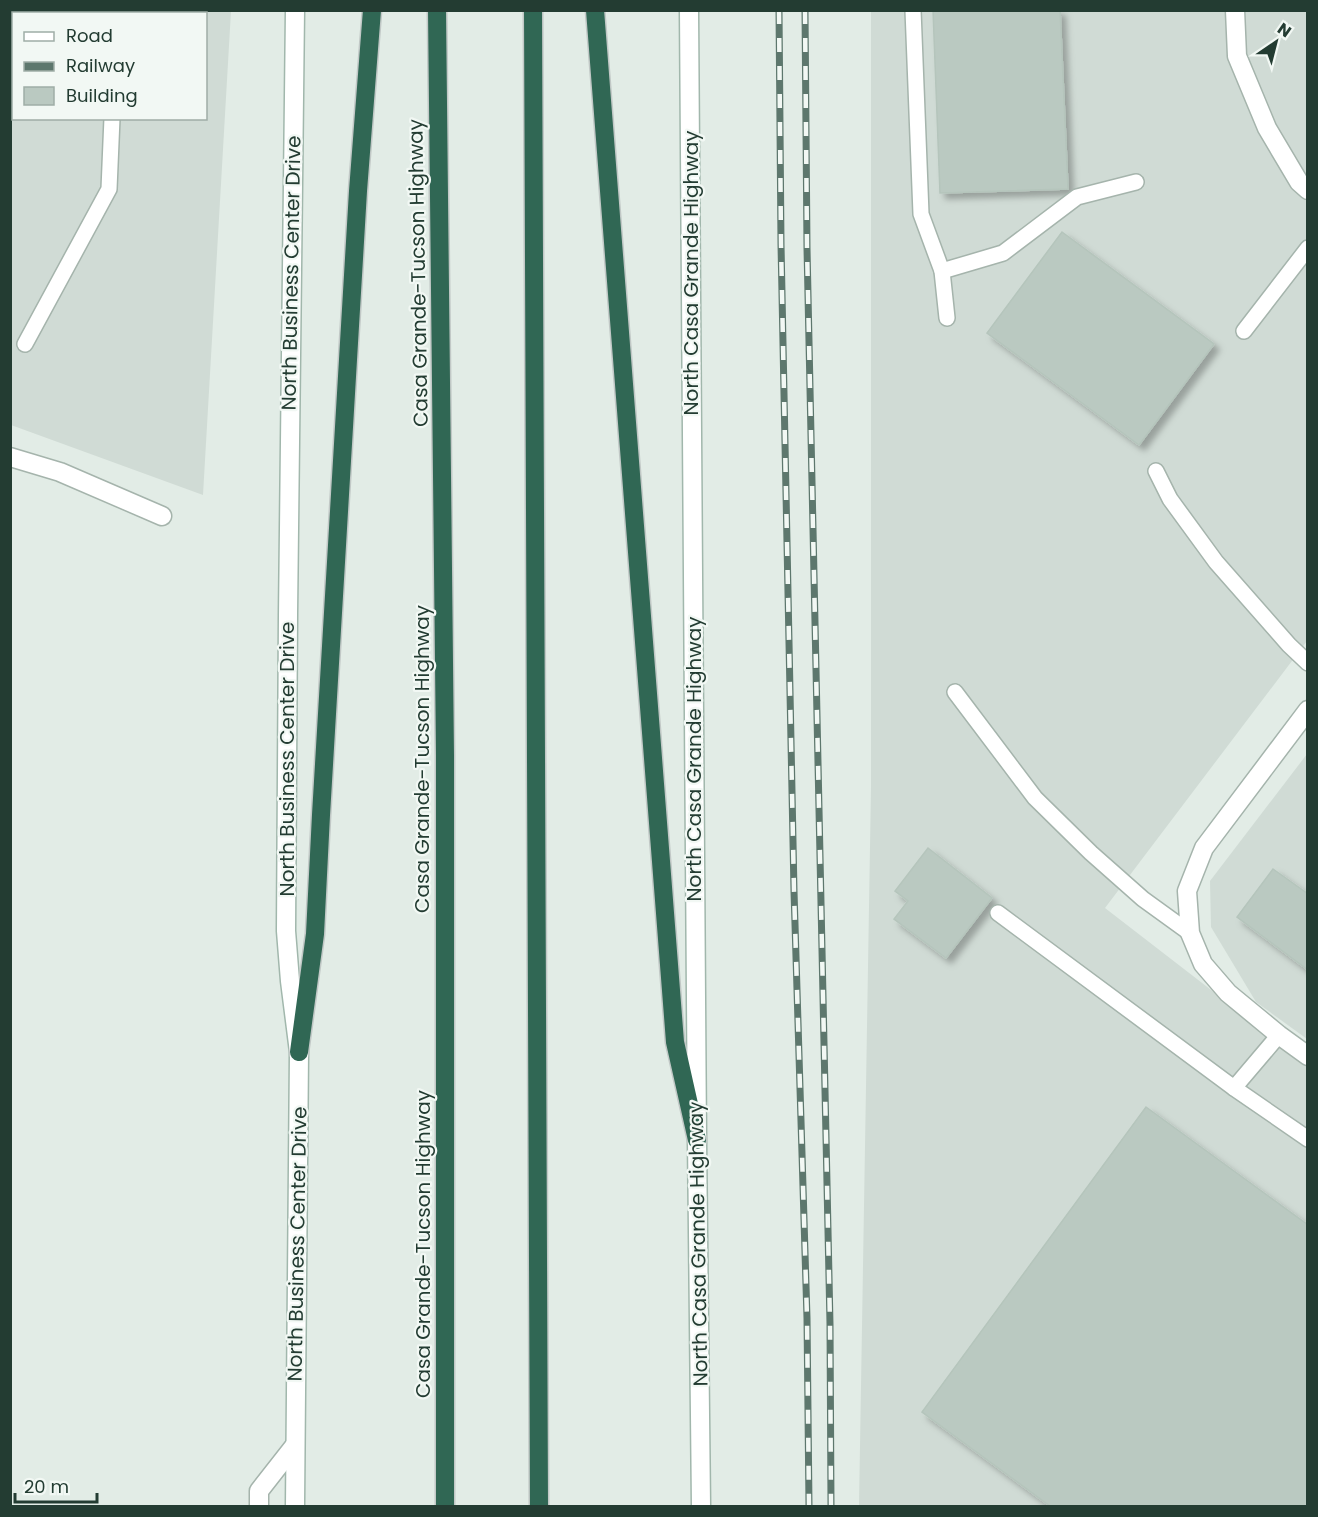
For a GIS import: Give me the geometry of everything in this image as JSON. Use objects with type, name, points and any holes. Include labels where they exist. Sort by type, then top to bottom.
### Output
[{"type":"highway","points":[[299,1052],[317,909],[321,803],[357,203],[372,10]]},
{"type":"highway","name":"Casa Grande-Tucson Highway","points":[[437,10],[445,755],[445,1506]]},
{"type":"highway","points":[[533,10],[539,1506]]},
{"type":"highway","points":[[595,10],[675,1042],[697,1140]]},
{"type":"main road","name":"North Business Center Drive","points":[[295,10],[286,931],[299,1052],[295,1506]]},
{"type":"main road","name":"North Casa Grande Highway","points":[[689,10],[701,1506]]},
{"type":"main road","points":[[1235,10],[1237,56],[1267,128],[1299,182],[1308,190]]},
{"type":"main road","points":[[10,457],[60,472],[162,516]]},
{"type":"main road","points":[[1308,710],[1204,848],[1187,891],[1190,933],[1203,964],[1228,993],[1308,1056]]},
{"type":"main road","points":[[259,1506],[260,1491],[295,1445]]},
{"type":"lane","points":[[914,10],[921,214],[942,271],[947,318]]},
{"type":"lane","points":[[25,344],[109,189],[112,120]]},
{"type":"lane","points":[[942,271],[1003,253],[1077,197],[1136,182]]},
{"type":"lane","points":[[1244,331],[1308,248]]},
{"type":"lane","points":[[1156,471],[1170,499],[1216,562],[1288,645],[1308,663]]},
{"type":"lane","points":[[956,692],[1035,798],[1143,899],[1190,933]]},
{"type":"lane","points":[[998,913],[1234,1088],[1308,1139]]},
{"type":"lane","points":[[1234,1088],[1279,1035]]},
{"type":"shaded area","points":[[10,11],[231,11],[203,495],[11,425]]},
{"type":"shaded area","points":[[871,11],[1307,11],[1307,641],[1105,908],[1307,1064],[1307,1506],[859,1506],[871,787]]},
{"type":"shaded area","points":[[1307,754],[1307,1039],[1256,1002],[1211,927],[1210,881]]},
{"type":"building","points":[[10,10],[78,10],[78,12],[12,12],[12,97],[10,97]]},
{"type":"building","points":[[933,10],[1060,10],[1068,189],[940,193]]},
{"type":"building","points":[[1062,232],[1214,344],[1139,445],[987,333]]},
{"type":"building","points":[[928,848],[992,898],[946,958],[894,919],[908,901],[895,891]]},
{"type":"building","points":[[1273,869],[1308,894],[1308,970],[1237,917]]},
{"type":"building","points":[[1146,1107],[1308,1225],[1308,1506],[1050,1506],[922,1412]]},
{"type":"railway","points":[[779,10],[781,244],[794,891],[807,1318],[809,1506]]},
{"type":"railway","points":[[805,10],[807,248],[830,1324],[831,1506]]}]
